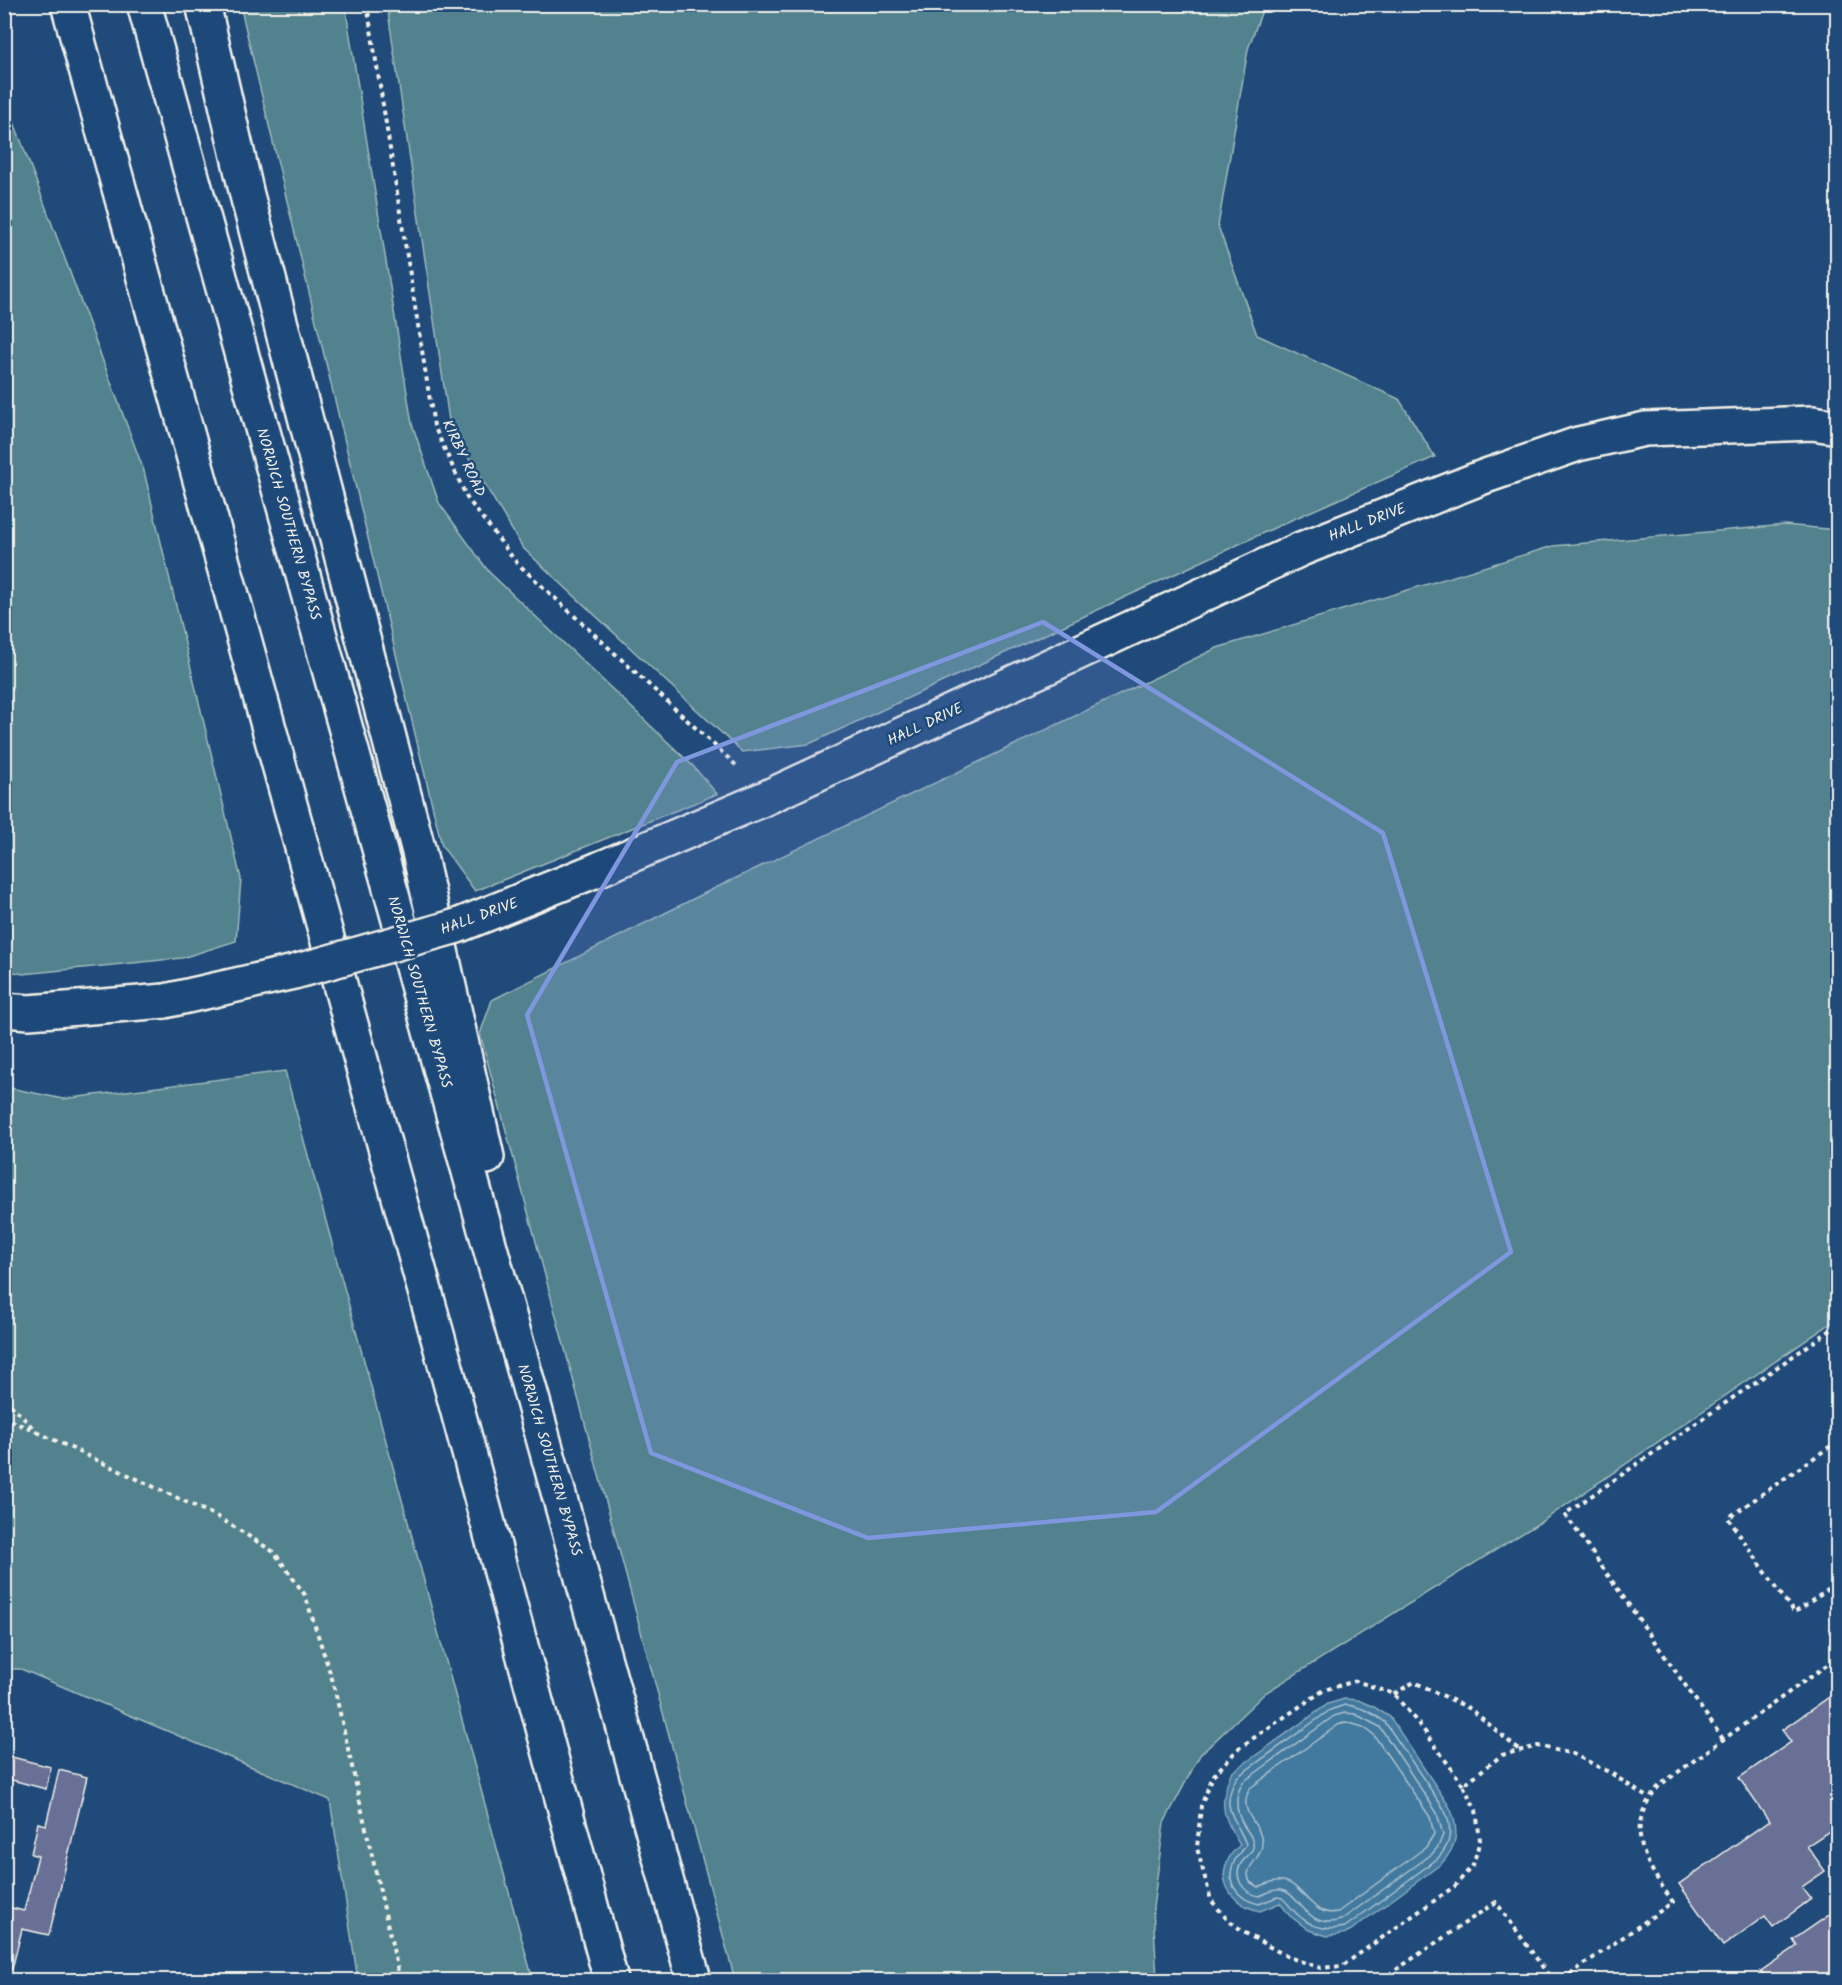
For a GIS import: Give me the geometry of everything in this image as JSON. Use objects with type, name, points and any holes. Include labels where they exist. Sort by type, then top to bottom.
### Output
[{"type":"main road","points":[[48,4],[203,484]]},
{"type":"main road","points":[[68,4],[203,484],[503,1573],[611,1980]]},
{"type":"main road","name":"NORWICH SOUTHERN BYPASS","points":[[144,4],[694,1980]]},
{"type":"main road","points":[[203,4],[247,195],[419,852],[576,1554]]},
{"type":"main road","name":"HALL DRIVE","points":[[4,1010],[29,1012],[165,1001],[294,972],[457,926],[599,869],[778,792],[1301,549],[1483,477],[1578,444],[1645,429],[1813,423],[1838,427]]},
{"type":"path","name":"KIRBY ROAD","points":[[368,4],[434,426],[467,498],[517,563],[752,780],[778,792]]},
{"type":"path","points":[[1723,1739],[1565,1514],[1838,1325]]},
{"type":"path","points":[[4,1398],[37,1432]]},
{"type":"path","points":[[4,1418],[218,1517],[273,1552],[305,1595],[333,1682],[400,1980]]},
{"type":"path","points":[[1838,1442],[1728,1518],[1794,1613],[1838,1583]]},
{"type":"path","points":[[1562,1980],[1673,1902],[1645,1859],[1640,1841],[1640,1820],[1648,1798],[1660,1785],[1838,1657]]},
{"type":"path","points":[[1356,1681],[1394,1694],[1426,1733],[1463,1785],[1476,1810],[1480,1840],[1473,1865],[1455,1886],[1342,1966],[1321,1968],[1288,1957],[1245,1933],[1226,1918],[1211,1900],[1197,1848],[1201,1806],[1213,1776],[1239,1748],[1324,1690],[1356,1681]]},
{"type":"path","points":[[1394,1694],[1414,1682],[1471,1709],[1520,1751]]},
{"type":"path","points":[[1463,1785],[1502,1755],[1538,1746],[1573,1754],[1611,1773],[1648,1798]]},
{"type":"path","points":[[1381,1980],[1496,1902],[1552,1980]]},
{"type":"highlighted area","points":[[1043,622],[1383,833],[1511,1252],[1156,1512],[868,1538],[651,1453],[527,1015],[677,762]]},
{"type":"green space","points":[[240,5],[345,5],[412,424],[439,503],[489,572],[693,766],[717,794],[475,891],[442,846]]},
{"type":"green space","points":[[387,5],[1264,5],[1248,49],[1218,226],[1257,335],[1399,399],[1435,457],[1289,521],[809,744],[742,752],[523,548],[450,427]]},
{"type":"green space","points":[[5,98],[144,471],[241,879],[236,941],[182,958],[23,974],[5,970]]},
{"type":"green space","points":[[1785,525],[1837,530],[1837,1319],[1544,1520],[1265,1693],[1200,1755],[1164,1823],[1153,1908],[1157,1980],[735,1980],[480,1034],[492,1000],[707,892],[1217,648],[1553,546]]},
{"type":"green space","points":[[285,1071],[533,1980],[358,1980],[330,1800],[21,1669],[5,1669],[5,1087],[63,1099]]},
{"type":"water","points":[[1344,1699],[1358,1700],[1390,1717],[1449,1806],[1455,1822],[1456,1836],[1451,1850],[1441,1864],[1347,1933],[1327,1936],[1309,1930],[1290,1916],[1280,1903],[1260,1911],[1238,1901],[1231,1893],[1224,1875],[1231,1855],[1240,1845],[1226,1819],[1224,1802],[1231,1773],[1328,1704]]},
{"type":"building","points":[[1838,1691],[1838,1827],[1807,1846],[1825,1871],[1802,1887],[1811,1899],[1773,1927],[1765,1916],[1723,1946],[1679,1884],[1769,1821],[1739,1778],[1791,1742],[1782,1730]]},
{"type":"building","points":[[4,1755],[51,1767],[46,1789],[4,1778]]},
{"type":"building","points":[[59,1770],[87,1777],[49,1935],[22,1929],[12,1969],[4,1967],[4,1906],[24,1911],[38,1856],[31,1854],[38,1823],[46,1825]]},
{"type":"building","points":[[1838,1909],[1838,1980],[1768,1980],[1761,1971],[1797,1946],[1793,1940]]}]
